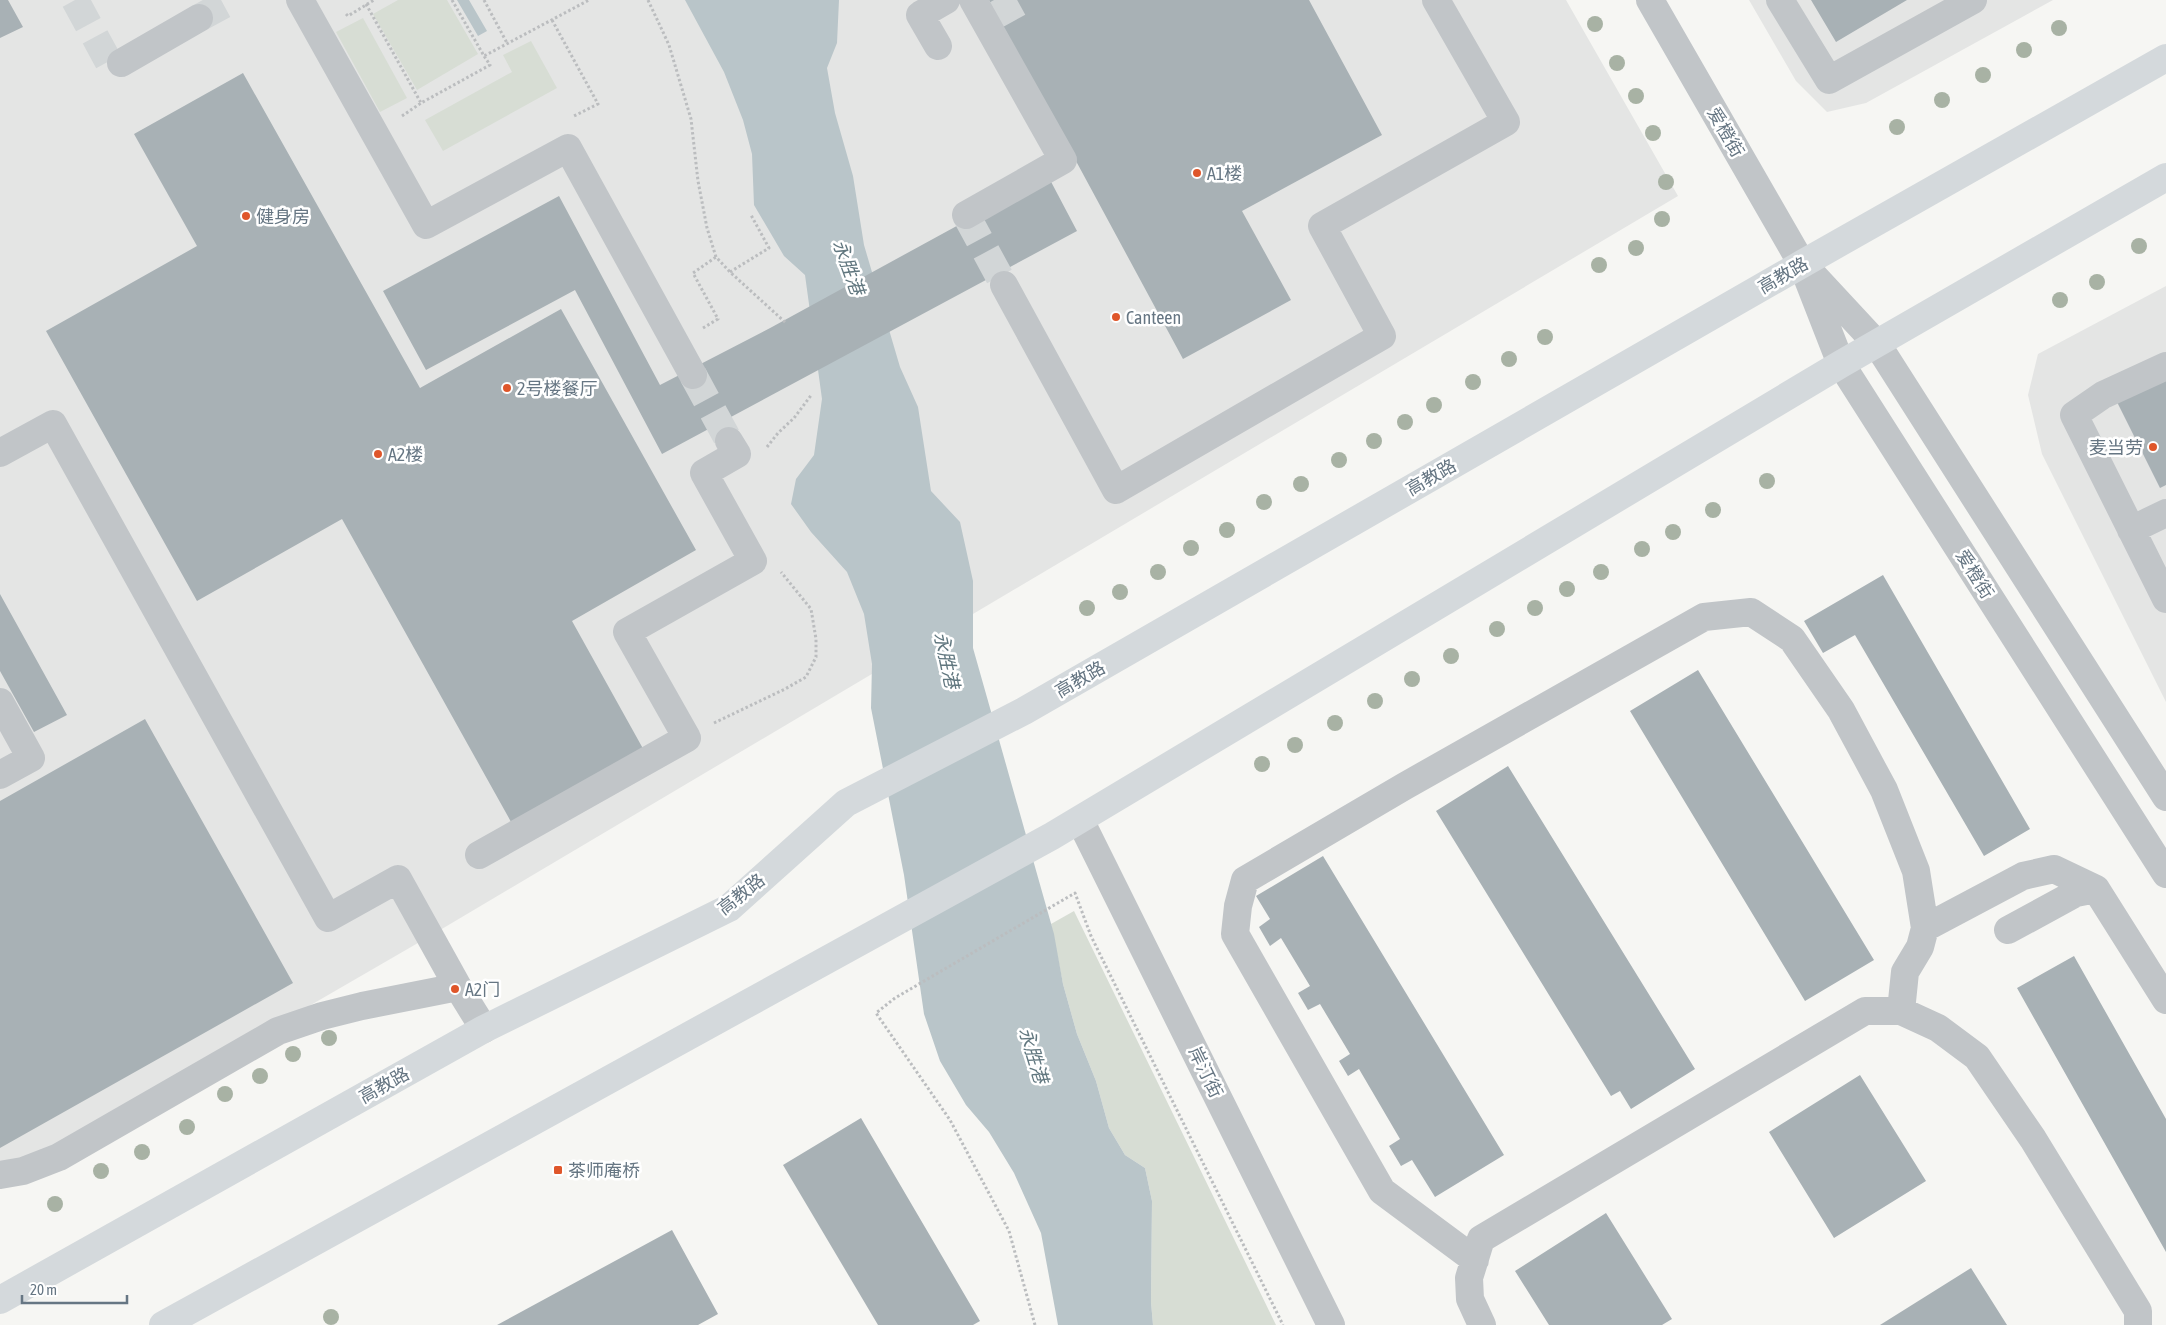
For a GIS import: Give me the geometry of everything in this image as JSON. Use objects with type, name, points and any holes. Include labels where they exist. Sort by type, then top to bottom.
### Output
[{"type":"main road","name":"高教路","points":[[0,1300],[484,1029],[729,908],[846,803],[1024,711],[1802,264],[2166,58]]},
{"type":"main road","points":[[163,1325],[1080,820],[1841,364],[2166,177]]},
{"type":"street","points":[[300,0],[426,225],[568,148],[693,375]]},
{"type":"street","points":[[938,46],[920,15],[946,0]]},
{"type":"street","points":[[1004,285],[1116,490],[1382,336],[1322,226],[1506,122],[1436,0]]},
{"type":"street","name":"爱橙街","points":[[1650,0],[1802,264],[1841,364],[2166,874]]},
{"type":"street","points":[[1780,0],[1829,80],[1973,0]]},
{"type":"street","points":[[966,215],[1063,160],[984,13]]},
{"type":"street","points":[[122,62],[199,18]]},
{"type":"street","name":"爱橙街","points":[[1802,264],[1877,344],[2166,797]]},
{"type":"street","points":[[2166,366],[2103,395],[2074,415],[2166,599]]},
{"type":"street","points":[[0,453],[53,424],[328,918],[398,879],[458,987],[484,1029]]},
{"type":"street","points":[[479,855],[687,738],[627,632],[753,561],[704,473],[737,454],[729,441]]},
{"type":"street","points":[[2131,530],[2166,513]]},
{"type":"street","points":[[1475,1260],[1382,1191],[1235,934],[1238,906],[1245,880],[1405,786],[1704,616],[1751,612],[1792,639],[1841,710],[1884,790],[1916,871],[1925,928],[1920,947],[1905,972],[1900,1011]]},
{"type":"street","points":[[0,702],[31,758],[0,776]]},
{"type":"street","name":"岸汀街","points":[[1080,820],[1332,1325]]},
{"type":"street","points":[[1925,928],[2023,876],[2054,869],[2096,888],[2166,1000]]},
{"type":"street","points":[[2008,930],[2076,893],[2096,888]]},
{"type":"street","points":[[0,1175],[23,1172],[59,1157],[278,1032],[322,1016],[362,1006],[458,987]]},
{"type":"street","points":[[1482,1325],[1470,1299],[1469,1278],[1481,1239],[1866,1010],[1900,1011],[1938,1028],[1977,1057],[2032,1139],[2138,1311],[2138,1325]]},
{"type":"path","points":[[344,8],[348,16],[374,0]]},
{"type":"path","points":[[405,122],[401,114],[490,66],[452,0]]},
{"type":"path","points":[[484,0],[507,43]]},
{"type":"path","points":[[484,56],[589,0]]},
{"type":"path","points":[[648,0],[669,45],[691,119],[698,181],[707,228],[716,257],[786,322]]},
{"type":"path","points":[[366,4],[421,103]]},
{"type":"path","points":[[552,20],[598,104],[573,117]]},
{"type":"path","points":[[730,272],[769,248],[750,215]]},
{"type":"path","points":[[702,329],[718,319],[693,273],[716,257]]},
{"type":"path","points":[[1036,1325],[1009,1231],[950,1120],[876,1013],[895,998],[1075,893],[1091,936],[1283,1325]]},
{"type":"shaded area","points":[[0,0],[1566,0],[1678,196],[430,936],[0,1185]]},
{"type":"shaded area","points":[[398,0],[447,0],[478,54],[417,90],[373,14]]},
{"type":"shaded area","points":[[1749,0],[2053,0],[1866,103],[1827,112],[1796,81]]},
{"type":"shaded area","points":[[363,18],[407,98],[380,112],[336,32]]},
{"type":"shaded area","points":[[531,41],[557,88],[443,151],[425,120],[512,72],[503,55]]},
{"type":"shaded area","points":[[2166,286],[2166,702],[2042,454],[2028,395],[2038,354]]},
{"type":"shaded area","points":[[1074,911],[1276,1325],[1153,1325],[1151,1302],[1152,1201],[1145,1168],[1125,1155],[1109,1128],[1096,1081],[1077,1034],[1063,984],[1051,924]]},
{"type":"water","points":[[457,0],[469,0],[487,31],[478,36]]},
{"type":"water","name":"永胜港","points":[[685,0],[839,0],[837,43],[827,68],[835,113],[853,176],[864,245],[900,367],[918,407],[931,491],[960,522],[973,581],[973,648],[1054,934],[1063,984],[1077,1034],[1096,1081],[1109,1128],[1125,1155],[1145,1168],[1152,1201],[1151,1302],[1153,1325],[1058,1325],[1041,1233],[1014,1173],[989,1132],[966,1105],[940,1061],[924,1014],[904,875],[871,708],[872,664],[864,614],[847,572],[811,532],[791,504],[796,479],[814,455],[822,399],[805,275],[784,256],[754,205],[752,154],[743,120],[724,72]]},
{"type":"building","points":[[0,0],[8,0],[23,27],[0,38]]},
{"type":"building","name":"A1楼","points":[[989,0],[1309,0],[1382,135],[1242,211],[1291,300],[1183,359]]},
{"type":"building","points":[[1811,0],[1907,0],[1836,42]]},
{"type":"building","name":"A2楼","points":[[243,73],[420,388],[561,309],[696,550],[572,621],[646,754],[515,829],[342,519],[197,601],[46,331],[197,246],[134,134]]},
{"type":"building","points":[[1048,176],[1077,231],[662,454],[575,290],[426,370],[383,291],[559,196],[660,385],[772,327]]},
{"type":"building","name":"麦当劳","points":[[2166,374],[2166,485],[2160,488],[2116,400]]},
{"type":"building","points":[[1883,575],[2030,829],[1984,856],[1855,635],[1823,653],[1804,621]]},
{"type":"building","points":[[0,594],[67,715],[34,732],[0,671]]},
{"type":"building","points":[[1698,670],[1874,960],[1805,1001],[1630,711]]},
{"type":"building","points":[[145,719],[293,983],[0,1148],[0,801]]},
{"type":"building","points":[[1508,766],[1695,1069],[1631,1109],[1620,1091],[1611,1096],[1436,811]]},
{"type":"building","points":[[1323,856],[1504,1155],[1435,1197],[1412,1160],[1401,1166],[1389,1146],[1400,1139],[1359,1069],[1348,1076],[1339,1061],[1350,1054],[1320,1004],[1308,1010],[1298,993],[1310,986],[1281,938],[1270,946],[1259,927],[1270,919],[1256,896]]},
{"type":"building","points":[[2074,956],[2166,1119],[2166,1252],[2017,988]]},
{"type":"building","points":[[1860,1075],[1926,1181],[1834,1238],[1769,1132]]},
{"type":"building","points":[[861,1118],[980,1321],[973,1325],[878,1325],[783,1165]]},
{"type":"building","points":[[1606,1213],[1672,1319],[1662,1325],[1549,1325],[1515,1271]]},
{"type":"building","points":[[672,1230],[718,1314],[698,1325],[497,1325]]},
{"type":"building","points":[[1971,1268],[2007,1325],[1880,1325]]},
{"type":"tunnel","points":[[75,0],[112,68]]},
{"type":"tunnel","points":[[199,18],[232,0]]},
{"type":"tunnel","points":[[994,16],[1023,0]]},
{"type":"tunnel","points":[[966,215],[1004,285]]},
{"type":"tunnel","points":[[693,375],[729,441]]},
{"type":"place","name":"A1楼","points":[[1197,173]]},
{"type":"place","name":"健身房","points":[[246,216]]},
{"type":"place","name":"Canteen","points":[[1116,317]]},
{"type":"place","name":"2号楼餐厅","points":[[507,388]]},
{"type":"place","name":"麦当劳","points":[[2153,447]]},
{"type":"place","name":"A2楼","points":[[378,454]]},
{"type":"place","name":"A2门","points":[[455,989]]},
{"type":"place","name":"茶师庵桥","points":[[558,1170]]}]
